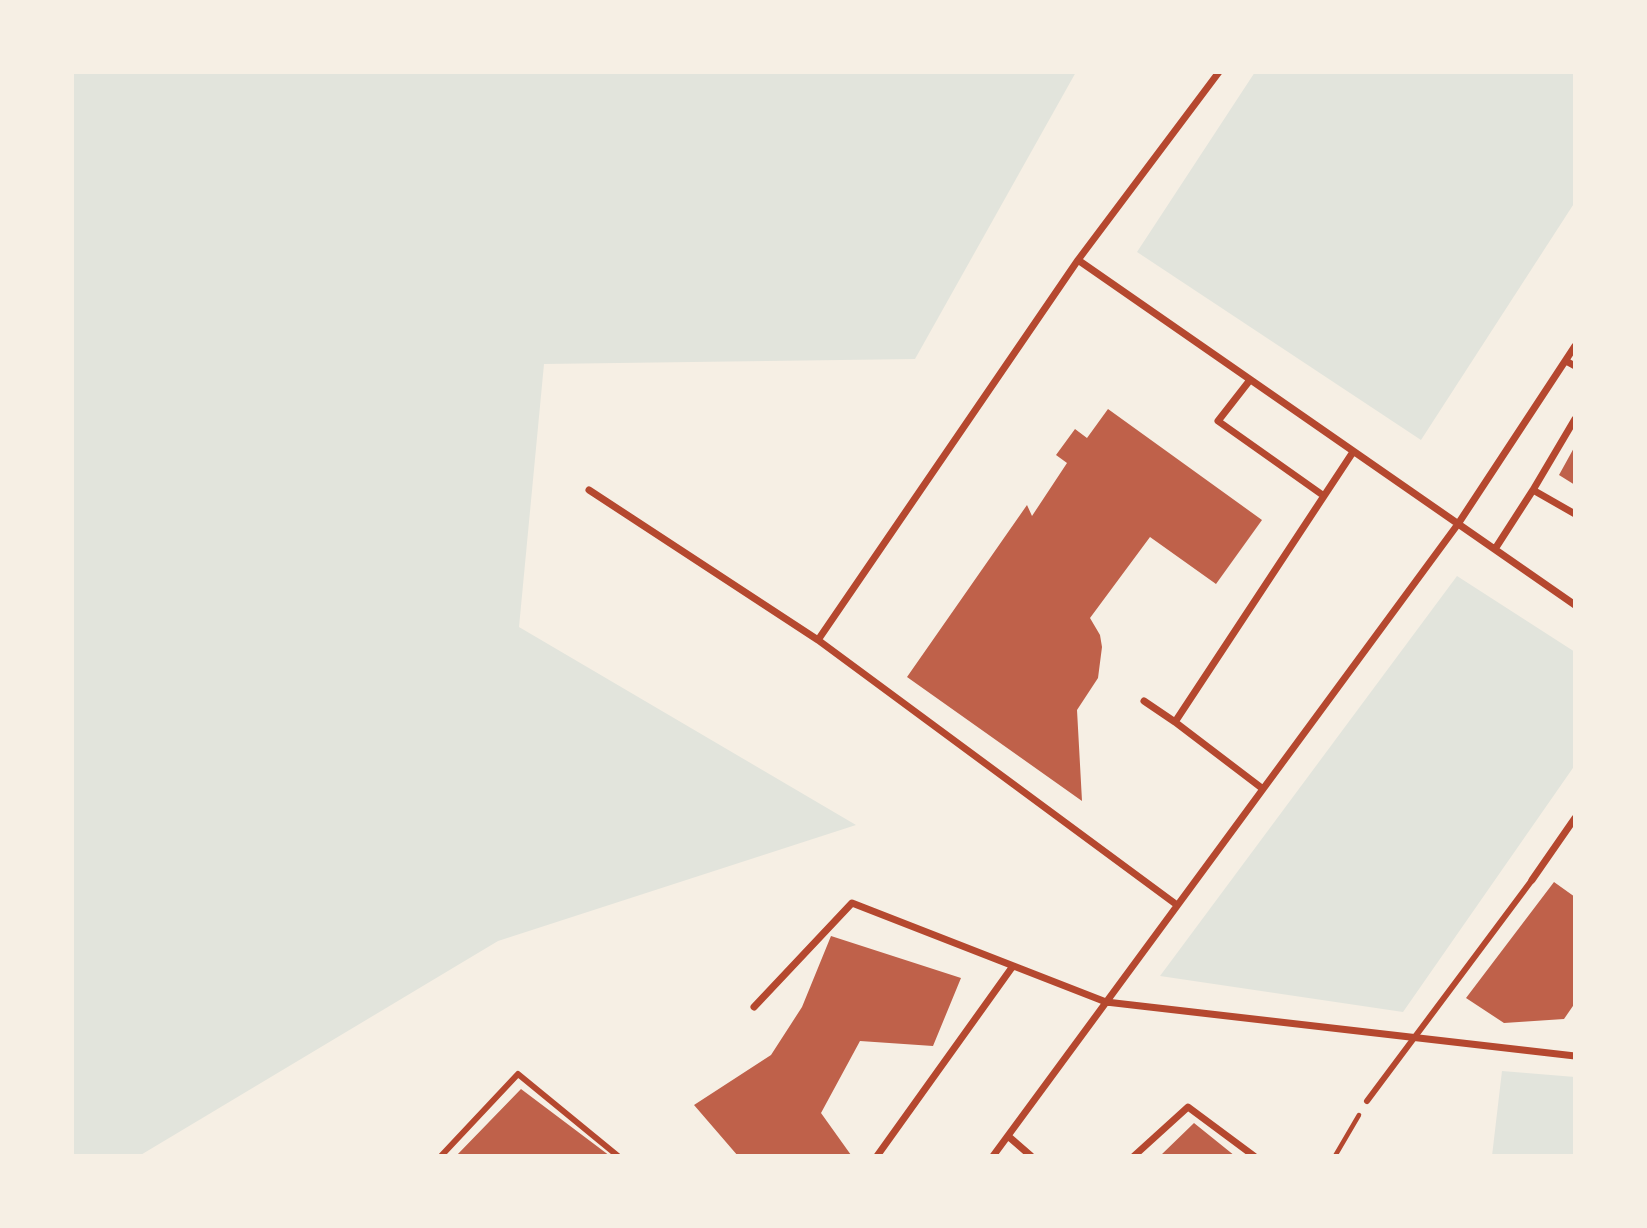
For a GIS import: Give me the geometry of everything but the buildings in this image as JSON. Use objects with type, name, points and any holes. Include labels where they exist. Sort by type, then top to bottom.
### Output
[{"type":"street","points":[[818,640],[1078,260],[1219,72]]},
{"type":"street","points":[[1078,260],[1575,605]]},
{"type":"street","points":[[993,1156],[1458,524],[1575,346]]},
{"type":"street","points":[[1566,361],[1575,366]]},
{"type":"street","points":[[1250,380],[1218,421],[1324,496]]},
{"type":"street","points":[[1495,549],[1575,419]]},
{"type":"street","points":[[1175,722],[1353,452]]},
{"type":"street","points":[[589,490],[818,640],[1177,905]]},
{"type":"street","points":[[1533,490],[1575,513]]},
{"type":"street","points":[[1144,701],[1263,789]]},
{"type":"street","points":[[1367,1101],[1575,818]]},
{"type":"street","points":[[754,1007],[852,903],[1106,1002],[1575,1056]]},
{"type":"street","points":[[877,1156],[1013,966]]},
{"type":"street","points":[[441,1156],[518,1074],[618,1156]]},
{"type":"street","points":[[1135,1156],[1188,1107],[1254,1156]]},
{"type":"street","points":[[1008,1136],[1031,1156]]},
{"type":"path","points":[[1335,1156],[1367,1101]]},
{"type":"shaded area","points":[[72,72],[1076,72],[915,359],[544,364],[519,627],[856,825],[498,941],[139,1156],[72,1156]]},
{"type":"shaded area","points":[[1255,72],[1575,72],[1575,202],[1421,440],[1137,252]]},
{"type":"shaded area","points":[[1457,576],[1575,652],[1575,765],[1403,1012],[1160,976]]},
{"type":"shaded area","points":[[1502,1071],[1575,1077],[1575,1156],[1492,1156]]}]
